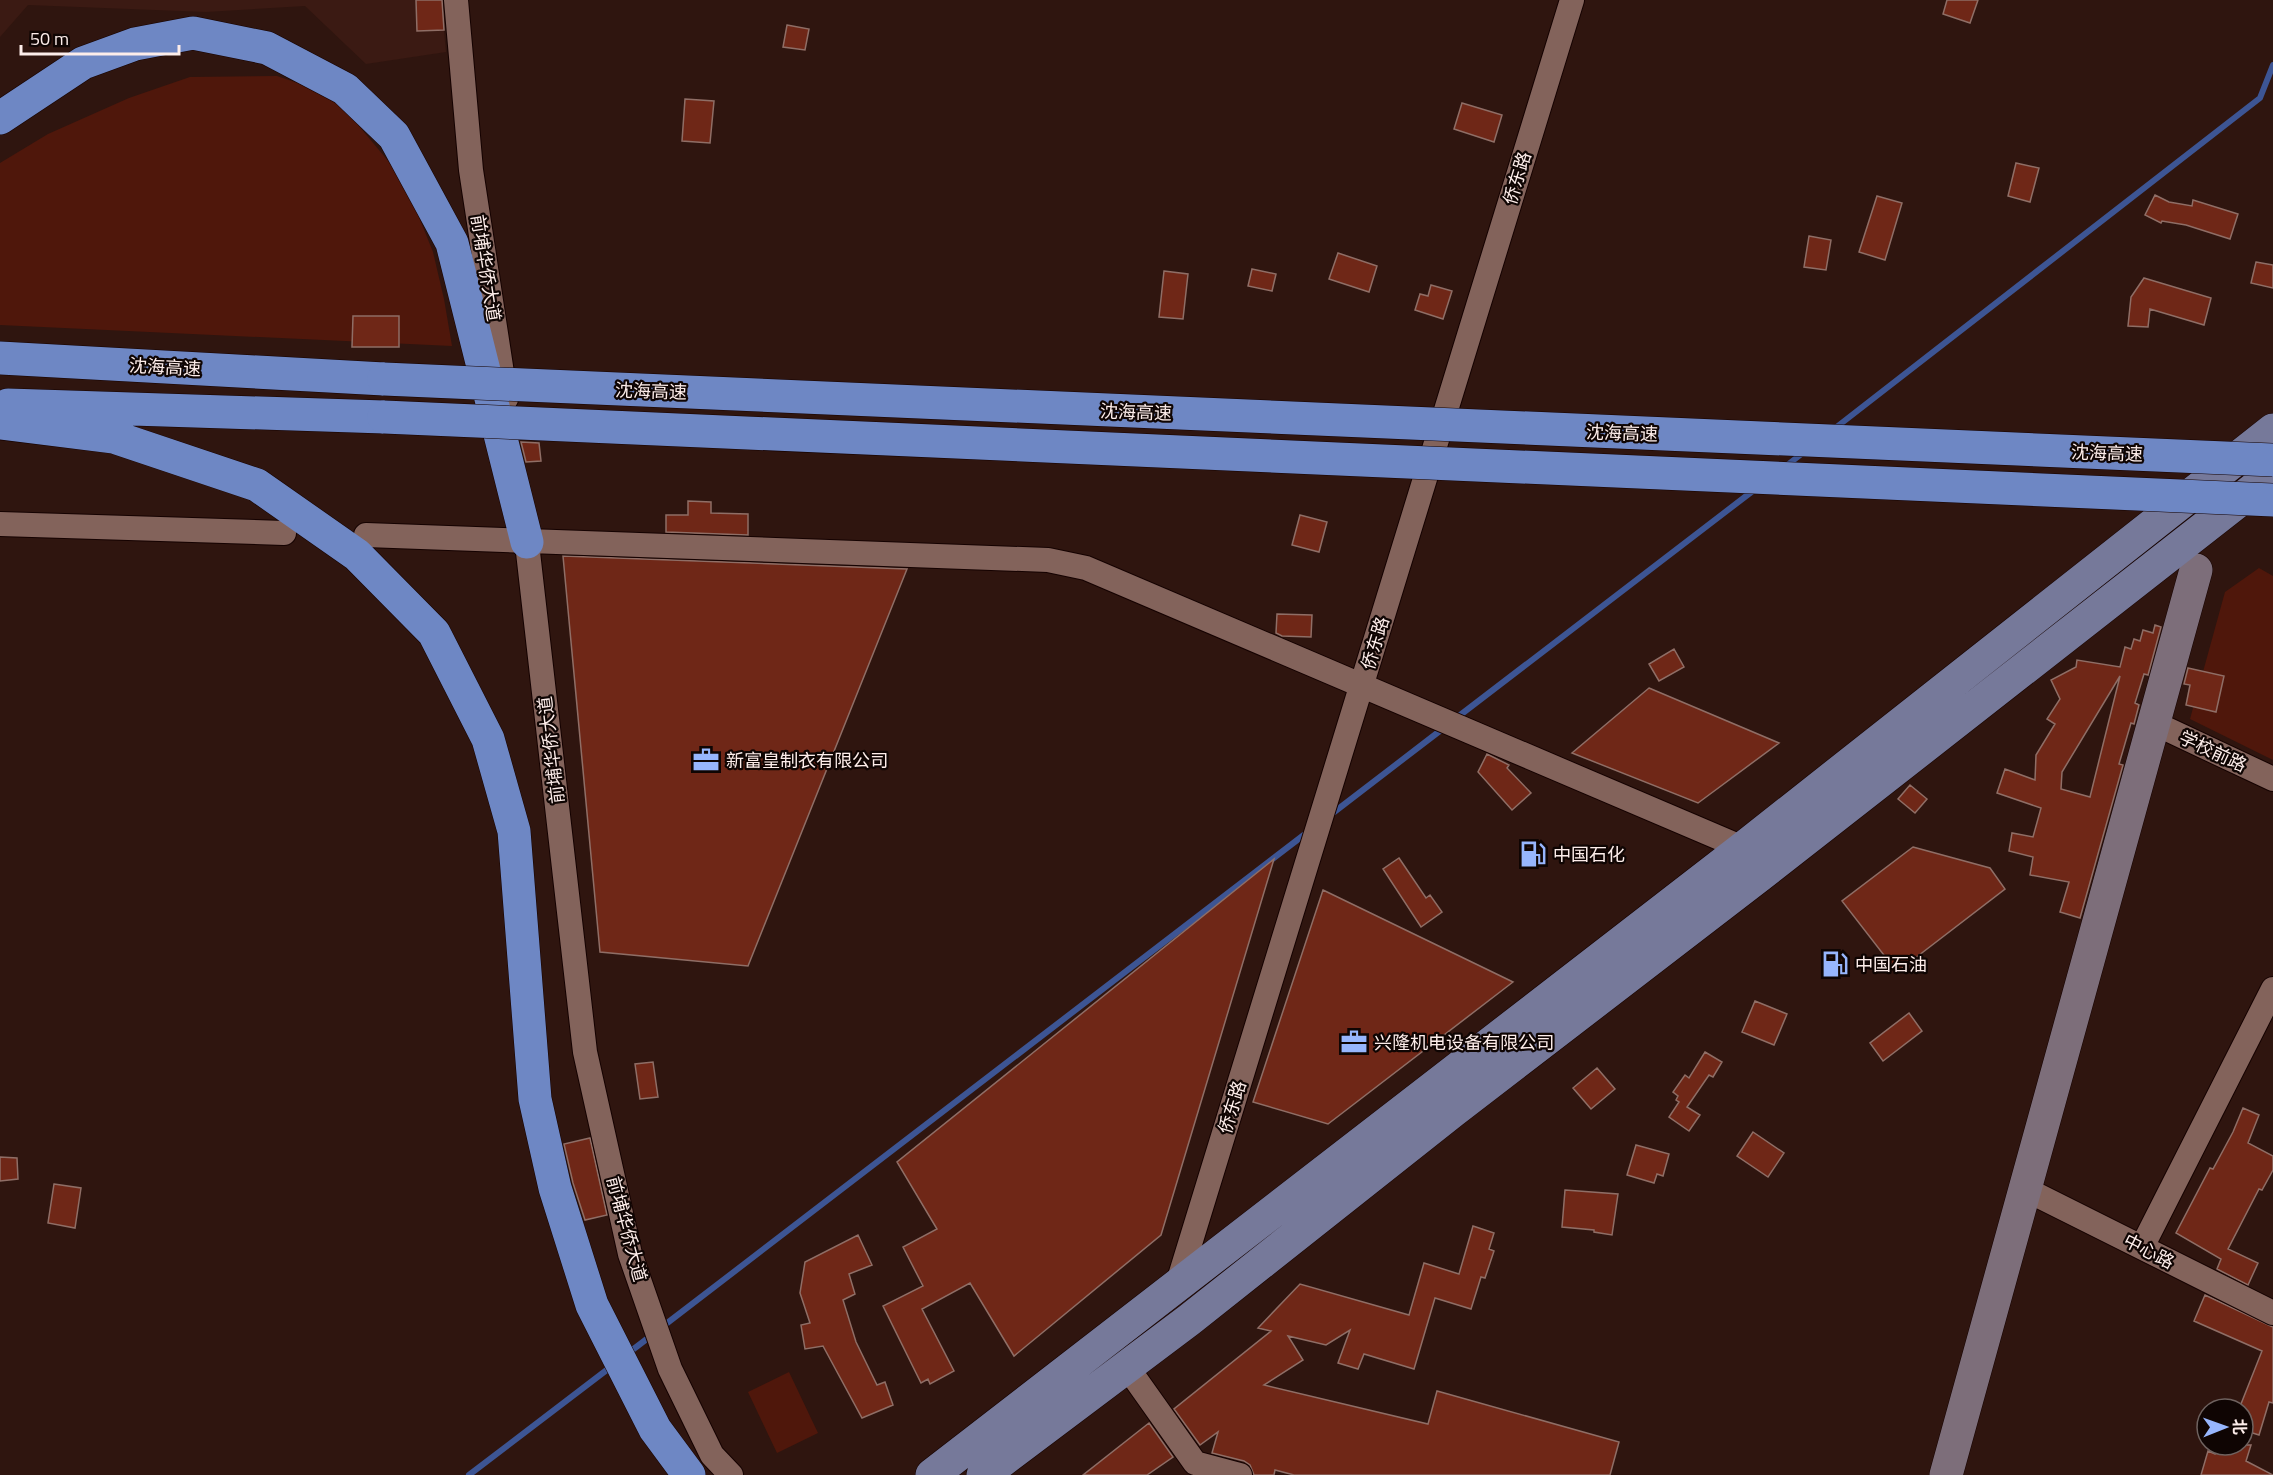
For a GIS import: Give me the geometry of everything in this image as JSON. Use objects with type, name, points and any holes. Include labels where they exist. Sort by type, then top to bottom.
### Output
[{"type":"highway","points":[[0,118],[83,63],[135,44],[193,33],[267,48],[345,89],[394,136],[452,243],[527,542]]},
{"type":"highway","name":"沈海高速","points":[[0,358],[384,380],[2273,460]]},
{"type":"highway","name":"沈海高速","points":[[0,405],[384,417],[2273,500]]},
{"type":"highway","points":[[0,423],[114,437],[257,485],[357,555],[434,633],[488,739],[514,831],[536,1099],[555,1188],[592,1305],[655,1429],[689,1475]]},
{"type":"main road","points":[[932,1475],[1743,848],[2273,430]]},
{"type":"main road","points":[[986,1474],[1190,1320],[1453,1111],[1759,876],[2273,474]]},
{"type":"street","name":"前埔华侨大道","points":[[456,0],[471,170],[527,542],[585,1052],[630,1254],[670,1369],[712,1455],[731,1475]]},
{"type":"street","name":"侨东路","points":[[1177,1286],[1572,0]]},
{"type":"street","points":[[0,524],[284,533]]},
{"type":"street","points":[[366,536],[1048,560],[1086,568],[1743,848]]},
{"type":"street","points":[[1946,1475],[2196,570]]},
{"type":"street","name":"学校前路","points":[[2154,723],[2273,779]]},
{"type":"street","points":[[2142,1247],[2273,990]]},
{"type":"street","name":"中心路","points":[[2025,1189],[2142,1247],[2271,1306]]},
{"type":"street","points":[[1127,1367],[1195,1464],[1240,1475]]},
{"type":"shaded area","points":[[0,0],[441,0],[446,52],[366,64],[305,6],[206,12],[28,5],[0,37]]},
{"type":"shaded area","points":[[277,76],[333,95],[404,180],[433,252],[452,346],[0,325],[0,163],[48,134],[129,98],[190,77]]},
{"type":"shaded area","points":[[2259,568],[2273,576],[2273,760],[2190,719],[2225,592]]},
{"type":"shaded area","points":[[789,1372],[818,1433],[777,1453],[748,1392]]},
{"type":"building","points":[[416,0],[442,0],[444,30],[417,31]]},
{"type":"building","points":[[1947,0],[1978,0],[1970,23],[1943,14]]},
{"type":"building","points":[[787,25],[809,29],[805,50],[783,47]]},
{"type":"building","points":[[685,99],[714,101],[710,143],[682,141]]},
{"type":"building","points":[[1462,103],[1502,115],[1494,142],[1454,129]]},
{"type":"building","points":[[2016,163],[2039,168],[2030,202],[2008,196]]},
{"type":"building","points":[[2155,195],[2169,202],[2192,206],[2193,200],[2238,214],[2230,239],[2186,225],[2162,221],[2161,223],[2145,215]]},
{"type":"building","points":[[1877,196],[1902,203],[1885,260],[1859,252]]},
{"type":"building","points":[[1809,236],[1831,240],[1826,270],[1804,267]]},
{"type":"building","points":[[1338,253],[1377,266],[1369,292],[1329,279]]},
{"type":"building","points":[[2256,262],[2273,265],[2273,288],[2251,283]]},
{"type":"building","points":[[1252,269],[1276,274],[1272,291],[1248,286]]},
{"type":"building","points":[[1164,271],[1188,274],[1183,319],[1159,317]]},
{"type":"building","points":[[2144,278],[2211,298],[2204,325],[2150,309],[2148,327],[2128,326],[2131,297]]},
{"type":"building","points":[[1431,285],[1452,291],[1443,319],[1415,310],[1420,294],[1428,296]]},
{"type":"building","points":[[353,316],[399,316],[399,347],[352,347]]},
{"type":"building","points":[[521,442],[539,443],[541,461],[526,462]]},
{"type":"building","points":[[688,501],[711,502],[711,513],[748,514],[748,535],[666,532],[666,515],[688,515]]},
{"type":"building","points":[[1300,515],[1327,522],[1319,552],[1292,545]]},
{"type":"building","name":"新富皇制衣有限公司","points":[[563,556],[907,569],[748,966],[600,952]]},
{"type":"building","points":[[1277,614],[1312,615],[1311,637],[1282,636],[1276,633]]},
{"type":"building","points":[[2155,625],[2161,627],[2148,675],[2144,674],[2135,703],[2139,705],[2119,764],[2123,765],[2080,918],[2060,912],[2069,882],[2030,875],[2033,857],[2009,851],[2012,833],[2033,837],[2041,808],[1997,793],[2005,769],[2035,780],[2036,755],[2055,724],[2047,719],[2060,699],[2051,680],[2076,667],[2077,660],[2120,667],[2125,647],[2131,649],[2134,639],[2140,641],[2143,630],[2153,633]],"holes":[[[2120,676],[2090,797],[2061,789],[2062,772]]]},
{"type":"building","points":[[1674,649],[1684,667],[1659,681],[1649,664]]},
{"type":"building","points":[[2188,668],[2224,676],[2216,712],[2186,705],[2190,685],[2184,684]]},
{"type":"building","points":[[1649,688],[1779,743],[1698,803],[1572,753]]},
{"type":"building","points":[[1487,754],[1509,765],[1507,768],[1531,793],[1512,810],[1478,772]]},
{"type":"building","points":[[1910,785],[1927,799],[1915,813],[1898,799]]},
{"type":"building","points":[[1913,847],[1990,868],[2005,889],[1897,972],[1842,901]]},
{"type":"building","points":[[1399,858],[1426,898],[1430,895],[1442,912],[1421,927],[1383,869]]},
{"type":"building","points":[[1274,859],[1161,1235],[1014,1356],[970,1283],[922,1309],[954,1371],[930,1384],[928,1379],[921,1383],[883,1306],[923,1286],[903,1247],[937,1229],[897,1162]]},
{"type":"building","name":"兴隆机电设备有限公司","points":[[1323,890],[1513,982],[1328,1124],[1253,1102]]},
{"type":"building","points":[[1755,1001],[1787,1014],[1774,1045],[1742,1032]]},
{"type":"building","points":[[1909,1013],[1922,1031],[1883,1061],[1870,1043]]},
{"type":"building","points":[[1705,1052],[1722,1062],[1713,1077],[1709,1075],[1687,1107],[1700,1115],[1689,1131],[1669,1117],[1679,1102],[1676,1100],[1678,1096],[1673,1092],[1685,1075],[1689,1078]]},
{"type":"building","points":[[653,1062],[658,1097],[640,1099],[635,1064]]},
{"type":"building","points":[[1597,1068],[1615,1089],[1591,1109],[1573,1088]]},
{"type":"building","points":[[2243,1108],[2259,1115],[2248,1143],[2273,1156],[2273,1170],[2262,1190],[2259,1189],[2228,1249],[2258,1263],[2248,1285],[2217,1269],[2221,1259],[2176,1233],[2210,1168],[2213,1169],[2233,1132]]},
{"type":"building","points":[[1753,1132],[1784,1153],[1768,1177],[1737,1156]]},
{"type":"building","points":[[590,1138],[607,1215],[585,1220],[564,1144]]},
{"type":"building","points":[[1636,1145],[1669,1154],[1663,1176],[1657,1174],[1654,1183],[1627,1175]]},
{"type":"building","points":[[0,1157],[17,1158],[18,1179],[0,1181]]},
{"type":"building","points":[[54,1184],[81,1188],[75,1228],[48,1223]]},
{"type":"building","points":[[1565,1190],[1618,1194],[1612,1235],[1594,1232],[1594,1230],[1562,1227]]},
{"type":"building","points":[[1473,1226],[1494,1233],[1489,1249],[1494,1251],[1485,1278],[1481,1277],[1471,1309],[1435,1298],[1414,1369],[1364,1354],[1358,1369],[1338,1363],[1350,1330],[1326,1345],[1288,1336],[1303,1360],[1264,1385],[1428,1424],[1437,1391],[1619,1442],[1610,1475],[1294,1475],[1275,1470],[1274,1475],[1254,1475],[1250,1465],[1244,1461],[1212,1453],[1218,1432],[1200,1445],[1174,1409],[1271,1331],[1258,1328],[1300,1284],[1409,1315],[1424,1263],[1459,1274]]},
{"type":"building","points":[[858,1235],[872,1265],[849,1274],[855,1294],[843,1300],[856,1342],[877,1385],[885,1382],[893,1405],[862,1418],[823,1346],[805,1349],[801,1325],[810,1323],[800,1293],[805,1262]]},
{"type":"building","points":[[2205,1295],[2273,1327],[2273,1403],[2269,1402],[2259,1435],[2255,1434],[2255,1397],[2244,1397],[2262,1351],[2194,1321]]},
{"type":"building","points":[[1149,1423],[1173,1457],[1147,1475],[1083,1475]]},
{"type":"building","points":[[2206,1457],[2247,1457],[2246,1461],[2273,1475],[2201,1475]]},
{"type":"waterway","points":[[1834,429],[2260,98],[2273,65]]},
{"type":"waterway","points":[[1786,466],[1804,452]]},
{"type":"waterway","points":[[1455,719],[1754,490]]},
{"type":"waterway","points":[[1329,816],[1445,727]]},
{"type":"waterway","points":[[662,1327],[1309,831]]},
{"type":"waterway","points":[[631,1351],[652,1335]]},
{"type":"waterway","points":[[469,1475],[608,1369]]},
{"type":"place","name":"新富皇制衣有限公司","points":[[706,760]]},
{"type":"place","name":"中国石化","points":[[1533,854]]},
{"type":"place","name":"中国石油","points":[[1835,964]]},
{"type":"place","name":"兴隆机电设备有限公司","points":[[1354,1042]]}]
